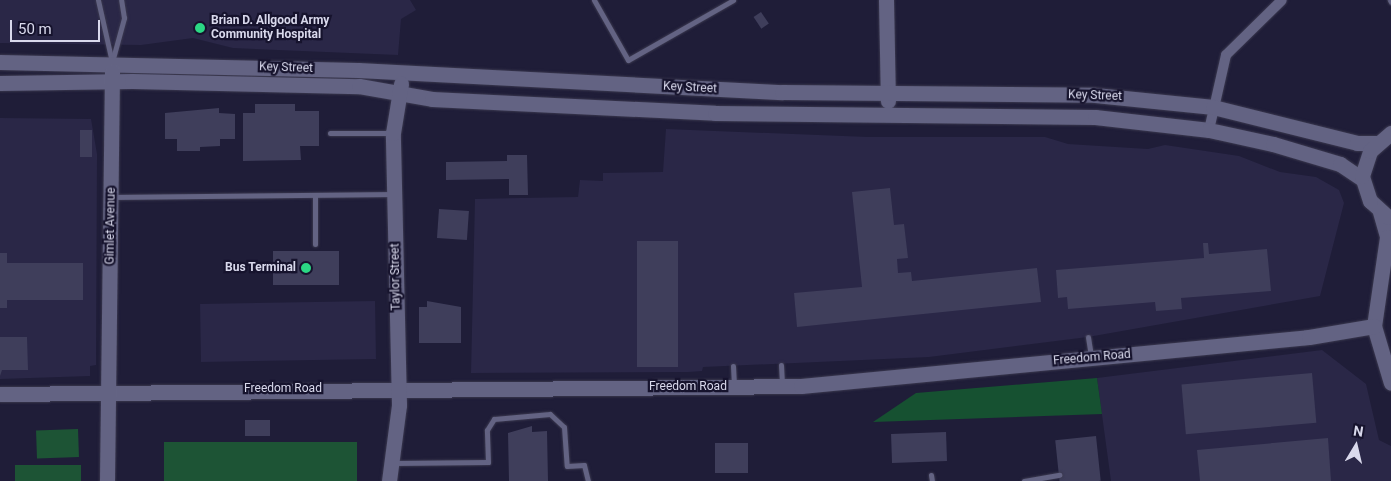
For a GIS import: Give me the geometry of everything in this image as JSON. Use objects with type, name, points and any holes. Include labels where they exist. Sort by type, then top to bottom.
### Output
[{"type":"main road","points":[[886,0],[888,115]]},
{"type":"main road","name":"Key Street","points":[[0,62],[112,62],[725,90],[1095,95],[1213,107],[1357,143],[1376,143]]},
{"type":"main road","name":"Gimlet Avenue","points":[[107,481],[112,62]]},
{"type":"main road","name":"Taylor Street","points":[[389,481],[399,389],[393,133],[402,74]]},
{"type":"main road","name":"Key Street","points":[[0,83],[112,81],[359,86],[399,93],[715,113],[1095,117],[1209,130],[1340,164],[1362,179]]},
{"type":"main road","points":[[1391,133],[1376,143],[1365,160],[1362,179],[1368,198],[1386,216],[1389,235],[1374,326],[1391,383]]},
{"type":"main road","name":"Freedom Road","points":[[0,394],[109,390],[782,386],[1091,359],[1374,326]]},
{"type":"street","points":[[1209,130],[1226,55],[1282,0]]},
{"type":"lane","points":[[98,0],[112,62]]},
{"type":"lane","points":[[112,62],[124,18],[122,0]]},
{"type":"lane","points":[[594,0],[628,60],[734,0]]},
{"type":"lane","points":[[330,133],[393,133]]},
{"type":"lane","points":[[111,197],[394,194]]},
{"type":"lane","points":[[315,195],[315,244]]},
{"type":"lane","points":[[1088,337],[1091,359]]},
{"type":"lane","points":[[733,366],[734,387]]},
{"type":"lane","points":[[781,366],[782,386]]},
{"type":"lane","points":[[391,463],[488,462],[487,430],[494,419],[550,414],[564,427],[567,466],[584,465],[588,481]]},
{"type":"lane","points":[[1024,481],[1059,475]]},
{"type":"shaded area","name":"Brian D. Allgood Army Community Hospital","points":[[0,0],[410,0],[416,10],[401,19],[398,55],[233,48],[193,38],[141,45],[0,43]]},
{"type":"shaded area","points":[[0,118],[91,119],[97,154],[96,365],[90,366],[90,376],[0,379]]},
{"type":"shaded area","points":[[666,129],[868,137],[1045,137],[1068,144],[1148,149],[1165,145],[1239,156],[1280,172],[1316,177],[1339,190],[1344,203],[1320,296],[1088,337],[929,357],[703,367],[702,371],[688,372],[471,373],[475,199],[578,197],[580,180],[603,181],[603,173],[663,172]]},
{"type":"shaded area","points":[[375,301],[376,359],[201,362],[200,304]]},
{"type":"shaded area","points":[[1322,350],[1366,384],[1379,440],[1391,446],[1391,481],[1111,481],[1097,378]]},
{"type":"green space","points":[[1097,378],[1102,414],[873,422],[916,393]]},
{"type":"green space","points":[[78,429],[79,457],[37,458],[36,430]]},
{"type":"green space","points":[[164,442],[357,442],[357,481],[164,481]]},
{"type":"green space","points":[[15,465],[81,465],[81,481],[15,481]]},
{"type":"building","points":[[761,12],[769,24],[761,29],[754,17]]},
{"type":"building","points":[[255,104],[295,104],[295,111],[319,111],[319,146],[300,146],[301,160],[243,161],[243,113],[255,113]]},
{"type":"building","points":[[219,108],[219,113],[235,114],[235,139],[220,139],[220,146],[200,147],[200,151],[177,151],[177,139],[165,139],[165,113]]},
{"type":"building","points":[[80,130],[92,130],[92,157],[80,157]]},
{"type":"building","points":[[507,155],[527,155],[528,195],[509,195],[509,179],[446,180],[446,162],[507,161]]},
{"type":"building","points":[[890,188],[894,225],[904,224],[908,258],[897,259],[898,273],[911,272],[912,281],[1037,268],[1041,302],[797,327],[794,293],[862,287],[852,192]]},
{"type":"building","points":[[439,209],[469,211],[467,240],[437,238]]},
{"type":"building","points":[[637,241],[678,241],[678,367],[637,367]]},
{"type":"building","points":[[1203,243],[1208,243],[1209,254],[1267,249],[1271,291],[1181,298],[1182,309],[1156,311],[1155,302],[1068,309],[1067,297],[1058,298],[1056,270],[1204,258]]},
{"type":"building","name":"Bus Terminal","points":[[273,251],[339,251],[339,285],[273,285]]},
{"type":"building","points":[[0,253],[7,253],[7,263],[83,263],[83,300],[7,300],[7,308],[0,308]]},
{"type":"building","points":[[427,301],[461,307],[461,343],[419,343],[419,307],[427,307]]},
{"type":"building","points":[[0,337],[27,337],[28,370],[2,370],[0,376]]},
{"type":"building","points":[[1312,373],[1316,423],[1186,434],[1181,384]]},
{"type":"building","points":[[245,420],[270,420],[270,436],[245,436]]},
{"type":"building","points":[[532,426],[532,432],[547,431],[548,481],[509,481],[508,433]]},
{"type":"building","points":[[946,432],[947,461],[892,463],[891,434]]},
{"type":"building","points":[[1096,436],[1101,481],[1060,481],[1055,440]]},
{"type":"building","points":[[1328,438],[1331,481],[1200,481],[1197,450]]},
{"type":"building","points":[[715,443],[748,443],[748,473],[715,473]]},
{"type":"place","name":"Brian D. Allgood Army Community Hospital","points":[[200,28]]},
{"type":"place","name":"Bus Terminal","points":[[306,268]]}]
